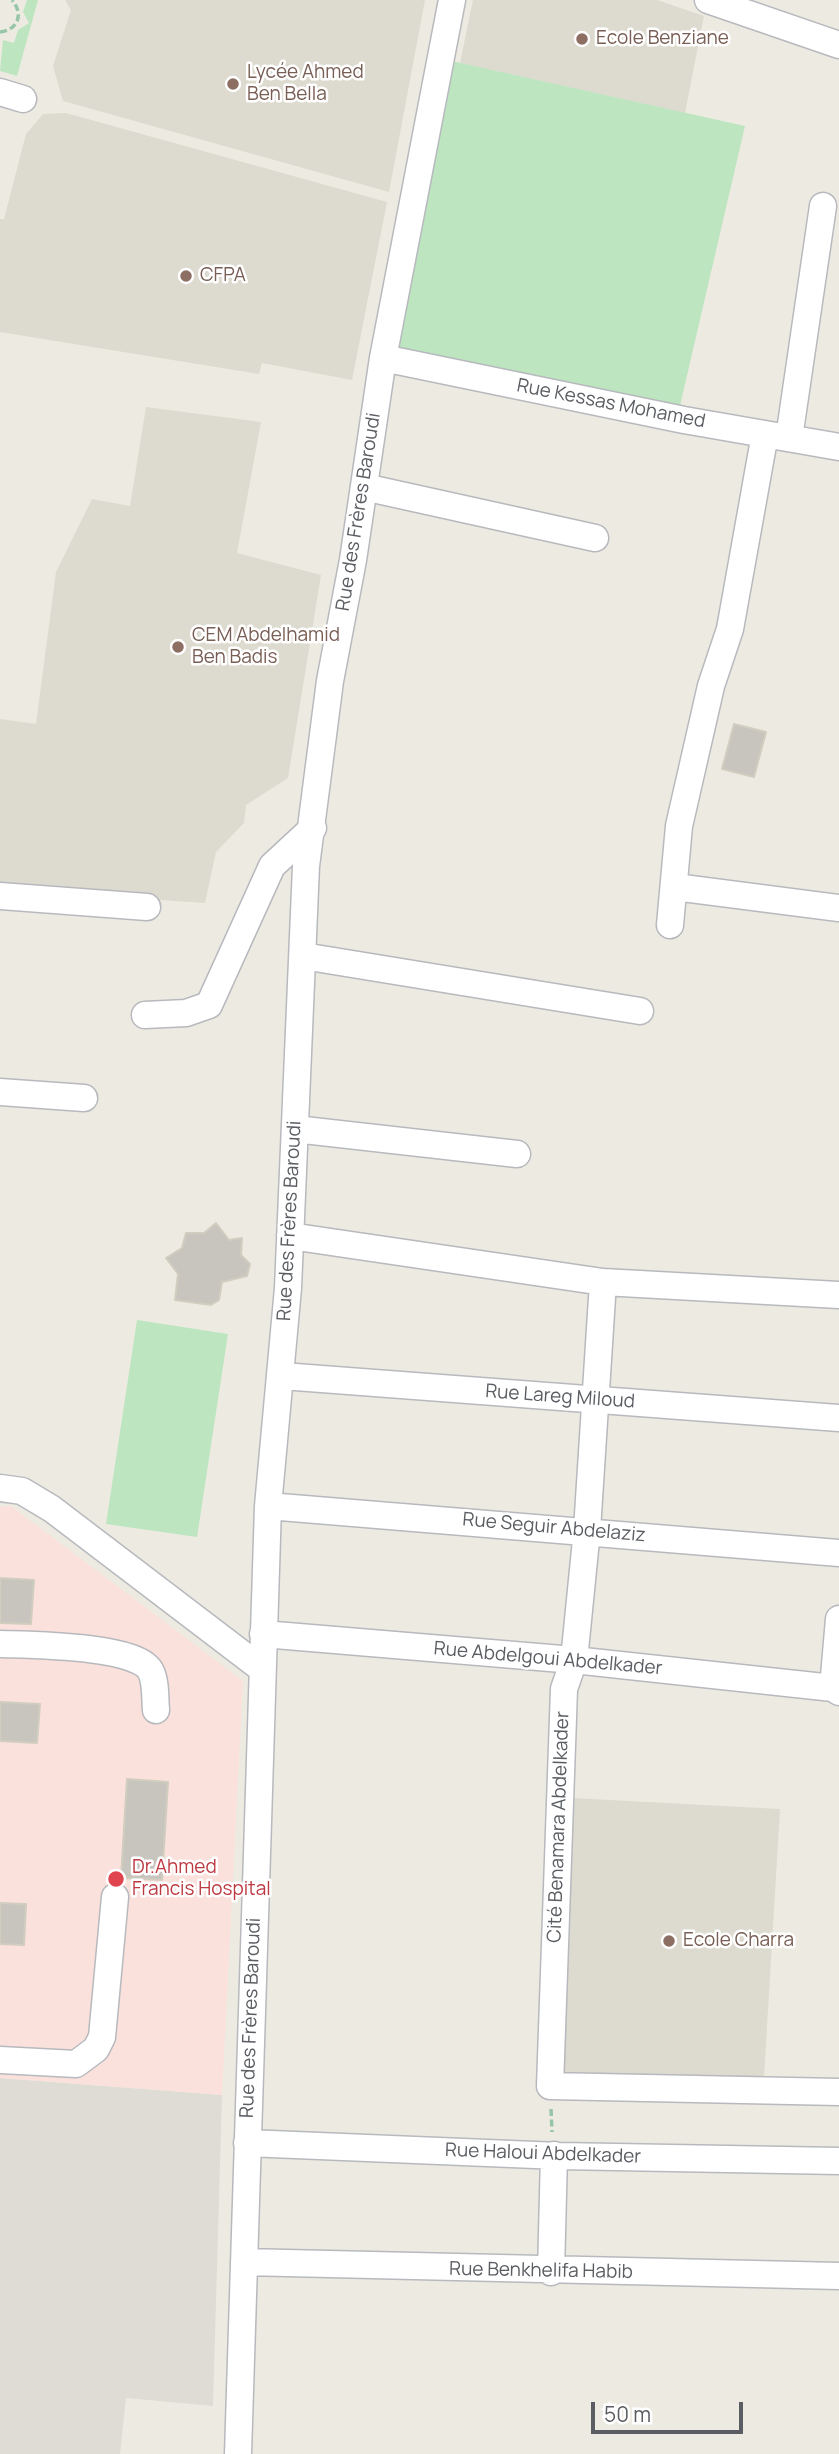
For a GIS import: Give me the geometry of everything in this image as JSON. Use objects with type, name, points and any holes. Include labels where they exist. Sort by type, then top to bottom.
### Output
[{"type":"street","name":"Rue des Frères Baroudi","points":[[238,2454],[268,1506],[282,1376],[306,866],[330,681],[364,487],[383,358],[452,0]]},
{"type":"street","points":[[708,0],[839,45]]},
{"type":"street","points":[[670,925],[679,826],[711,685],[730,629],[777,436],[823,206]]},
{"type":"street","name":"Rue Kessas Mohamed","points":[[383,358],[839,447]]},
{"type":"street","points":[[364,487],[596,538]]},
{"type":"street","points":[[145,1015],[186,1013],[209,1005],[272,866],[313,828]]},
{"type":"street","points":[[675,887],[839,908]]},
{"type":"street","points":[[0,896],[147,907]]},
{"type":"street","points":[[303,956],[640,1011]]},
{"type":"street","points":[[0,1092],[84,1098]]},
{"type":"street","points":[[295,1129],[517,1154]]},
{"type":"street","points":[[290,1236],[603,1282],[839,1295]]},
{"type":"street","name":"Cité Benamara Abdelkader","points":[[550,2085],[565,1689],[574,1660],[587,1530],[603,1282]]},
{"type":"street","name":"Rue Lareg Miloud","points":[[282,1376],[839,1418]]},
{"type":"street","points":[[0,1488],[22,1491],[52,1509],[262,1669]]},
{"type":"street","name":"Rue Seguir Abdelaziz","points":[[268,1506],[839,1552]]},
{"type":"street","points":[[836,1690],[839,1619]]},
{"type":"street","name":"Rue Abdelgoui Abdelkader","points":[[263,1634],[574,1660],[836,1690]]},
{"type":"street","points":[[0,1644],[120,1654],[141,1661],[151,1671],[156,1710]]},
{"type":"street","points":[[0,2060],[76,2064],[96,2049],[102,2037],[115,1896]]},
{"type":"street","points":[[550,2085],[839,2092]]},
{"type":"street","name":"Rue Haloui Abdelkader","points":[[247,2143],[554,2155],[839,2161]]},
{"type":"street","points":[[551,2272],[554,2155]]},
{"type":"street","name":"Rue Benkhelifa Habib","points":[[244,2262],[551,2272],[839,2276]]},
{"type":"path","points":[[0,33],[10,30],[18,20],[18,7],[12,0]]},
{"type":"path","points":[[550,2085],[554,2155]]},
{"type":"shaded area","name":"Lycée Ahmed Ben Bella","points":[[65,0],[425,0],[389,192],[63,101],[53,66],[71,10]]},
{"type":"shaded area","name":"Ecole Benziane","points":[[473,0],[657,0],[704,16],[685,113],[460,63]]},
{"type":"shaded area","name":"CFPA","points":[[66,113],[387,202],[352,380],[262,363],[259,374],[0,332],[0,219],[4,219],[26,134],[43,114]]},
{"type":"shaded area","name":"CEM Abdelhamid Ben Badis","points":[[146,407],[261,422],[237,553],[321,575],[288,778],[246,805],[244,823],[216,852],[205,903],[0,889],[0,719],[36,724],[56,572],[92,499],[130,506]]},
{"type":"shaded area","name":"Dr.Ahmed Francis Hospital","points":[[11,1506],[243,1681],[222,2095],[0,2078],[0,1507]]},
{"type":"shaded area","name":"Ecole Charra","points":[[572,1798],[780,1809],[764,2077],[560,2074]]},
{"type":"shaded area","points":[[0,2078],[222,2095],[213,2406],[126,2398],[120,2454],[0,2454]]},
{"type":"green space","points":[[27,0],[38,0],[17,76],[0,71],[3,40],[14,43],[18,30],[29,23],[23,12]]},
{"type":"green space","points":[[452,61],[745,126],[679,410],[393,352]]},
{"type":"green space","points":[[137,1320],[228,1334],[197,1537],[106,1524]]},
{"type":"building","points":[[734,724],[766,732],[754,777],[722,769]]},
{"type":"building","points":[[216,1223],[229,1240],[242,1238],[241,1255],[250,1264],[247,1276],[222,1282],[219,1300],[211,1305],[175,1300],[178,1274],[166,1258],[182,1248],[186,1233],[204,1233]]},
{"type":"building","points":[[0,1578],[34,1580],[31,1624],[0,1623]]},
{"type":"building","points":[[0,1702],[40,1704],[37,1743],[0,1741]]},
{"type":"building","points":[[127,1779],[168,1782],[162,1880],[121,1878]]},
{"type":"building","points":[[0,1903],[26,1904],[24,1945],[0,1944]]},
{"type":"place","name":"Ecole Benziane","points":[[582,39]]},
{"type":"place","name":"Lycée Ahmed Ben Bella","points":[[233,84]]},
{"type":"place","name":"CFPA","points":[[186,276]]},
{"type":"place","name":"CEM Abdelhamid Ben Badis","points":[[178,647]]},
{"type":"place","name":"Dr.Ahmed Francis Hospital","points":[[116,1879]]},
{"type":"place","name":"Ecole Charra","points":[[669,1941]]}]
